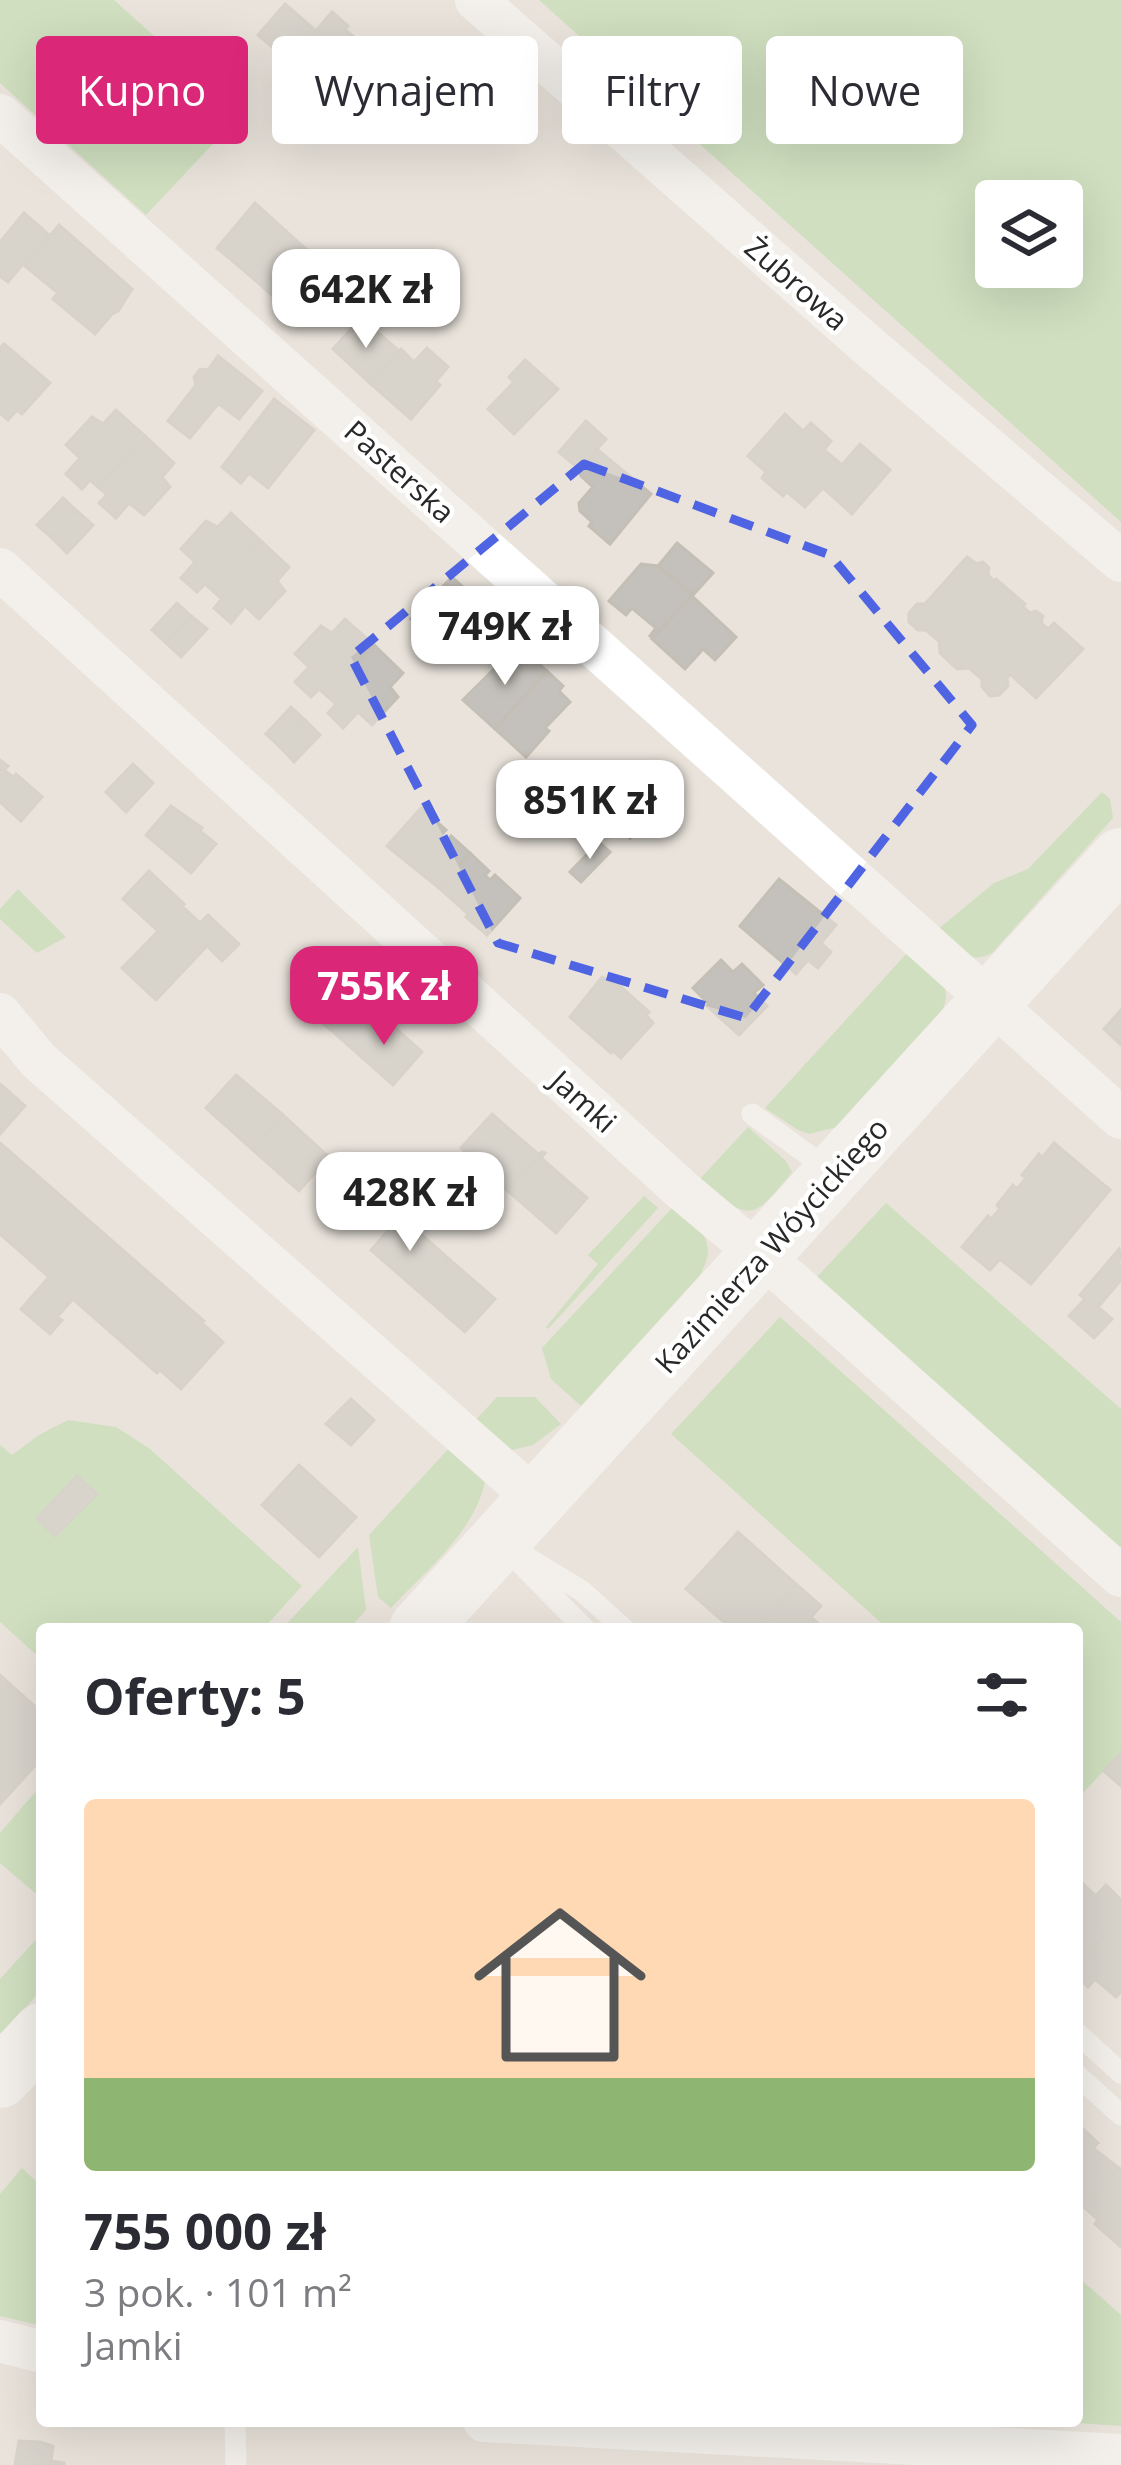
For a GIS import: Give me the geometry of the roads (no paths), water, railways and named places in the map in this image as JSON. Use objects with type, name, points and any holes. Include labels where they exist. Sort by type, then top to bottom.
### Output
[{"type":"street","name":"Żubrowa","points":[[476,0],[1121,561]]},
{"type":"street","name":"Pasterska","points":[[0,115],[1121,1118]]},
{"type":"street","name":"Jamki","points":[[0,569],[664,1174],[1121,1576]]},
{"type":"street","name":"Kazimierza Wóycickiego","points":[[424,1623],[1121,859]]},
{"type":"street","points":[[0,1014],[38,1060],[518,1520]]},
{"type":"street","points":[[0,2078],[36,2039]]},
{"type":"street","points":[[0,2341],[36,2350]]},
{"type":"street","points":[[601,2427],[1121,2455]]},
{"type":"lane","points":[[752,1114],[835,1174]]},
{"type":"lane","points":[[518,1520],[581,1623]]},
{"type":"lane","points":[[518,1520],[617,1623]]},
{"type":"lane","points":[[1083,2038],[1121,2073]]},
{"type":"lane","points":[[1083,2080],[1121,2115]]},
{"type":"lane","points":[[236,2427],[236,2465]]}]
